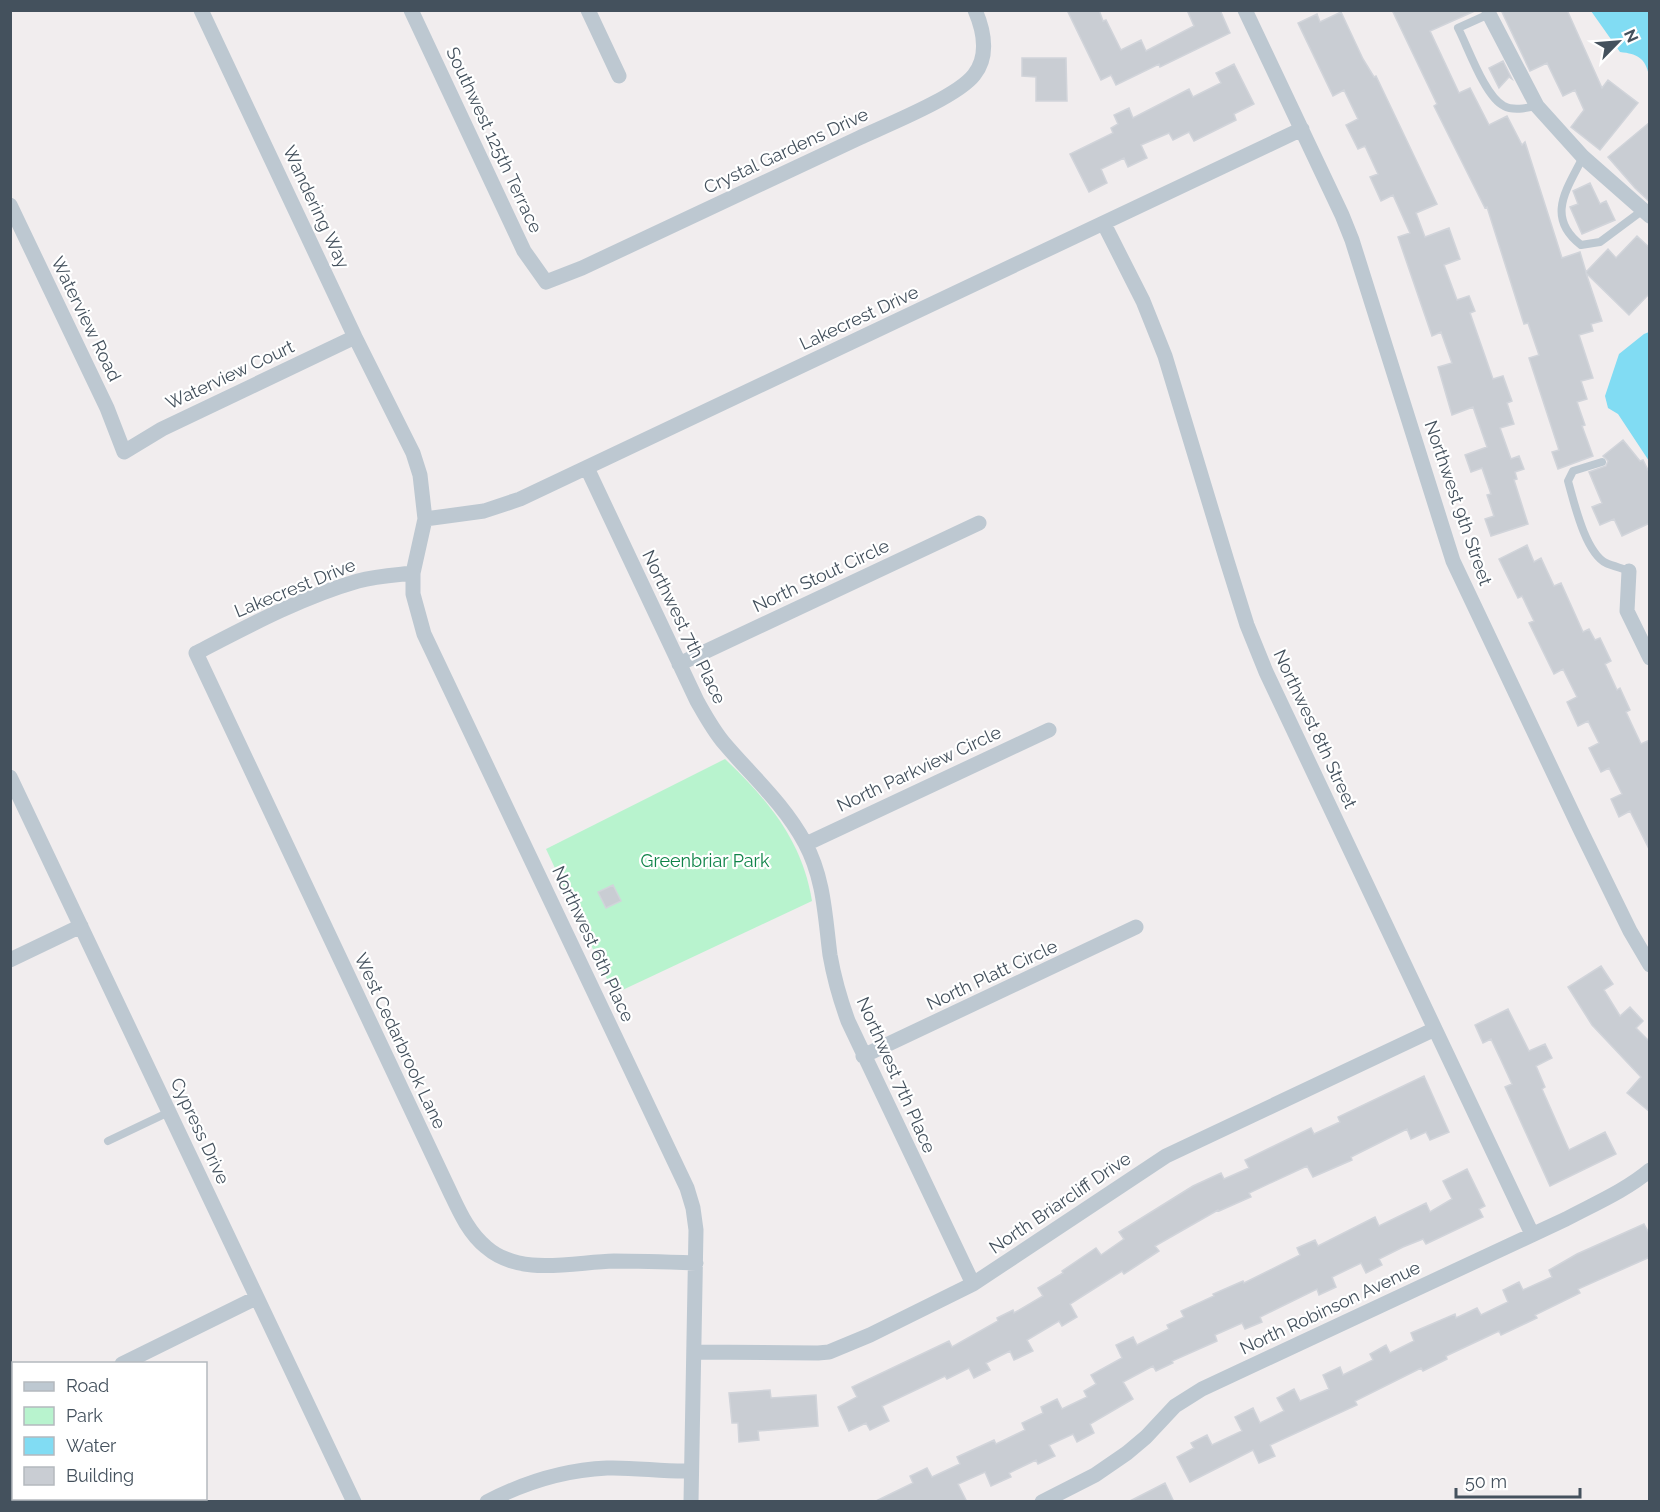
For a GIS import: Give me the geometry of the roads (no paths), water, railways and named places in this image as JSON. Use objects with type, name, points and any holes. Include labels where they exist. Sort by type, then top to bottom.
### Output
[{"type":"street","name":"Wandering Way","points":[[201,10],[395,420]]},
{"type":"street","name":"Southwest 125th Terrace","points":[[411,10],[524,250],[546,282]]},
{"type":"street","points":[[588,10],[619,76]]},
{"type":"street","name":"Crystal Gardens Drive","points":[[546,282],[592,264],[963,87],[980,67],[983,57],[983,31],[975,10]]},
{"type":"street","points":[[1489,14],[1537,106],[1583,157],[1646,213]]},
{"type":"street","name":"Northwest 9th Street","points":[[1247,16],[1342,215],[1359,261],[1453,561],[1586,841],[1630,931],[1650,965]]},
{"type":"street","name":"Lakecrest Drive","points":[[425,519],[466,514],[502,506],[587,468],[1302,129]]},
{"type":"street","name":"Waterview Road","points":[[10,205],[107,408],[124,452]]},
{"type":"street","name":"Northwest 8th Street","points":[[1104,224],[1143,301],[1165,356],[1230,572],[1266,672],[1532,1234]]},
{"type":"street","name":"Waterview Court","points":[[124,452],[162,429],[355,336]]},
{"type":"street","name":"Northwest 6th Place","points":[[395,420],[413,453],[420,475],[425,519],[413,573],[413,594],[424,634],[687,1188],[693,1208],[696,1263],[691,1502]]},
{"type":"street","name":"Northwest 7th Place","points":[[587,468],[679,664],[711,726],[723,743],[781,806],[806,844],[826,908],[830,953],[838,991],[864,1056],[973,1284]]},
{"type":"street","name":"North Stout Circle","points":[[679,664],[979,523]]},
{"type":"street","points":[[1629,571],[1627,611],[1650,658]]},
{"type":"street","name":"Lakecrest Drive","points":[[196,653],[338,588],[373,578],[413,573]]},
{"type":"street","name":"West Cedarbrook Lane","points":[[196,653],[451,1194],[473,1233],[486,1247],[506,1260],[518,1263],[544,1266],[632,1261],[696,1263]]},
{"type":"street","name":"North Parkview Circle","points":[[806,844],[1049,730]]},
{"type":"street","name":"Cypress Drive","points":[[10,777],[354,1502]]},
{"type":"street","points":[[10,960],[81,926]]},
{"type":"street","name":"North Platt Circle","points":[[864,1056],[1136,927]]},
{"type":"street","name":"North Briarcliff Drive","points":[[694,1352],[799,1354],[829,1352],[870,1335],[973,1284],[1166,1155],[1435,1029]]},
{"type":"street","name":"North Robinson Avenue","points":[[1042,1502],[1073,1495],[1095,1475],[1146,1437],[1175,1406],[1202,1389],[1611,1196],[1637,1181],[1650,1170]]},
{"type":"street","points":[[126,1362],[256,1298]]},
{"type":"street","points":[[487,1502],[547,1477],[585,1470],[609,1468],[691,1471]]},
{"type":"lane","points":[[1489,14],[1458,28],[1487,88],[1496,101],[1505,107],[1537,106]]},
{"type":"lane","points":[[1583,157],[1562,197],[1561,214],[1569,236],[1581,244],[1600,242],[1646,213]]},
{"type":"lane","points":[[1602,462],[1573,471],[1568,481],[1575,505],[1596,554],[1605,562],[1629,571]]},
{"type":"lane","points":[[108,1141],[169,1112]]},
{"type":"water","points":[[1591,11],[1649,11],[1649,75],[1640,58],[1620,52]]},
{"type":"water","points":[[1650,332],[1649,461],[1618,414],[1608,408],[1605,396],[1619,354],[1644,334]]},
{"type":"park label","name":"Greenbriar Park","points":[[705,861]]}]
